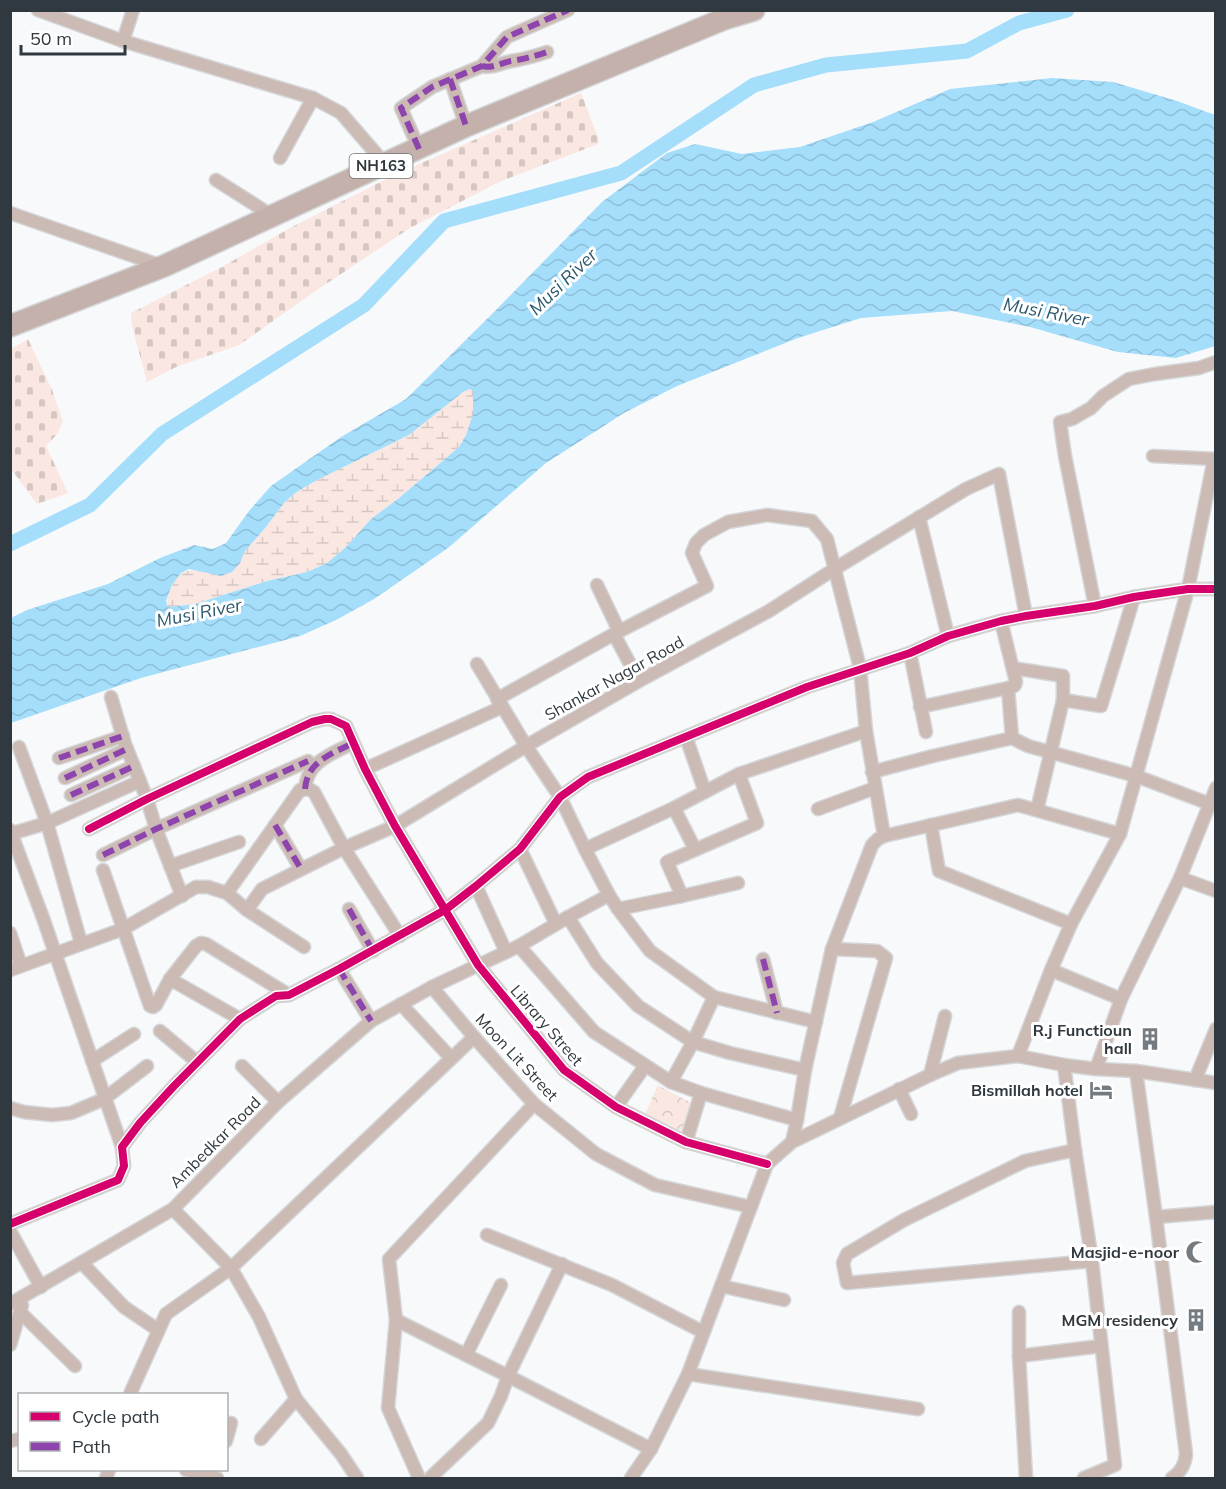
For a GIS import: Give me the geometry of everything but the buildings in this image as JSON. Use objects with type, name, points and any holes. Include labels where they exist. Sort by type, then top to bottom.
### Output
[{"type":"highway","name":"NH163","points":[[10,326],[164,266],[466,126],[724,20],[754,10]]},
{"type":"street","points":[[123,41],[134,10]]},
{"type":"street","points":[[419,149],[401,108],[432,87],[483,66],[507,37],[568,10]]},
{"type":"street","points":[[41,11],[123,41],[313,98],[340,113],[385,164]]},
{"type":"street","points":[[483,66],[488,68],[547,52]]},
{"type":"street","points":[[450,79],[466,126]]},
{"type":"street","points":[[280,158],[313,98]]},
{"type":"street","points":[[216,180],[272,215]]},
{"type":"street","points":[[10,213],[164,266]]},
{"type":"street","points":[[1095,606],[1060,422],[1072,419],[1091,408],[1103,396],[1129,379],[1199,368],[1215,362]]},
{"type":"street","points":[[1018,1056],[1071,924],[1120,834],[1188,589],[1215,459],[1153,456]]},
{"type":"street","name":"Shankar Nagar Road","points":[[247,910],[262,889],[394,826],[526,746],[769,610],[966,489],[999,474],[1026,616]]},
{"type":"street","points":[[365,769],[499,703],[616,632],[707,586],[692,553],[696,543],[704,535],[728,522],[767,515],[812,521],[827,539],[860,668],[866,731],[884,837]]},
{"type":"street","points":[[919,517],[948,636]]},
{"type":"street","points":[[597,585],[639,681]]},
{"type":"street","points":[[122,1147],[140,1123],[240,1019],[276,996],[289,995],[445,910],[520,849],[560,797],[588,777],[807,687],[910,653],[948,636],[1026,616],[1188,589],[1215,589]]},
{"type":"street","points":[[1063,700],[1101,706],[1134,597]]},
{"type":"street","points":[[920,707],[1013,687],[1016,682],[1001,621]]},
{"type":"street","points":[[910,653],[926,732]]},
{"type":"street","points":[[477,664],[499,703],[560,797],[609,895],[650,951],[714,997],[816,1022]]},
{"type":"street","points":[[1013,668],[1063,676],[1063,700],[1037,810]]},
{"type":"street","points":[[1008,688],[1012,738]]},
{"type":"street","points":[[111,697],[127,749],[182,896]]},
{"type":"street","name":"Library Street","points":[[147,799],[312,722],[325,719],[337,721],[345,726],[394,826],[478,965],[564,1070],[616,1107],[686,1142],[767,1164]]},
{"type":"street","points":[[585,849],[674,808],[739,774],[866,731]]},
{"type":"street","points":[[76,810],[58,754],[123,735]]},
{"type":"street","points":[[686,737],[705,792]]},
{"type":"street","points":[[872,772],[1012,738],[1028,746],[1136,776],[1210,804]]},
{"type":"street","points":[[305,789],[308,776],[314,766],[353,743]]},
{"type":"street","points":[[19,747],[47,823],[81,943]]},
{"type":"street","points":[[65,778],[127,749]]},
{"type":"street","points":[[103,855],[308,761]]},
{"type":"street","points":[[71,795],[134,766]]},
{"type":"street","points":[[682,896],[667,862],[757,823],[739,774]]},
{"type":"street","points":[[10,1224],[118,1180],[124,1166],[122,1147],[11,833],[47,823],[140,781]]},
{"type":"street","points":[[818,809],[875,788]]},
{"type":"street","points":[[1096,1069],[1121,999],[1180,878],[1215,788]]},
{"type":"street","points":[[227,893],[300,790],[305,789],[314,792],[344,848],[400,936]]},
{"type":"street","points":[[89,829],[147,799]]},
{"type":"street","points":[[792,1142],[805,1070],[832,950],[872,845],[878,838],[1018,805],[1120,834]]},
{"type":"street","points":[[674,808],[695,849]]},
{"type":"street","points":[[275,825],[301,869]]},
{"type":"street","points":[[931,825],[939,871],[1071,924]]},
{"type":"street","points":[[170,866],[239,842]]},
{"type":"street","points":[[520,849],[556,924]]},
{"type":"street","points":[[104,870],[150,1006],[156,1005],[170,979],[196,946],[201,943],[289,995]]},
{"type":"street","points":[[1180,878],[1215,891]]},
{"type":"street","points":[[618,909],[738,883]]},
{"type":"street","points":[[476,886],[506,952]]},
{"type":"street","points":[[10,933],[16,968],[123,929],[196,887],[208,887],[227,893],[247,910],[303,947]]},
{"type":"street","name":"Ambedkar Road","points":[[15,1308],[24,1298],[41,1287],[172,1209],[278,1102],[371,1021],[432,987],[519,946],[609,895]]},
{"type":"street","points":[[349,909],[373,951]]},
{"type":"street","points":[[568,917],[597,963],[638,1006],[693,1041],[730,1053],[805,1070]]},
{"type":"street","points":[[519,946],[594,1032],[645,1066],[671,1082],[701,1094],[797,1120]]},
{"type":"street","points":[[832,950],[877,951],[886,958],[840,1118]]},
{"type":"street","points":[[764,959],[777,1013]]},
{"type":"street","points":[[339,969],[371,1021]]},
{"type":"street","points":[[1051,970],[1121,999]]},
{"type":"street","points":[[170,979],[240,1019]]},
{"type":"street","name":"Moon Lit Street","points":[[432,987],[534,1104],[596,1154],[655,1185],[751,1207]]},
{"type":"street","points":[[671,1082],[714,997]]},
{"type":"street","points":[[401,1004],[451,1058]]},
{"type":"street","points":[[930,1075],[945,1016]]},
{"type":"street","points":[[1195,1080],[1215,1029]]},
{"type":"street","points":[[160,1031],[197,1062]]},
{"type":"street","points":[[92,1061],[134,1034]]},
{"type":"street","points":[[131,1393],[166,1314],[231,1268],[474,1037]]},
{"type":"street","points":[[631,1479],[651,1449],[688,1374],[767,1164],[792,1142],[958,1063],[1018,1056],[1064,1065],[1136,1071],[1215,1083]]},
{"type":"street","points":[[1064,1065],[1092,1261],[1115,1466],[1119,1479]]},
{"type":"street","points":[[10,1108],[52,1115],[71,1113],[104,1099],[147,1066]]},
{"type":"street","points":[[242,1066],[278,1102]]},
{"type":"street","points":[[616,1107],[645,1066]]},
{"type":"street","points":[[1136,1071],[1186,1454],[1185,1464],[1172,1479]]},
{"type":"street","points":[[900,1089],[911,1114]]},
{"type":"street","points":[[686,1142],[701,1094]]},
{"type":"street","points":[[419,1479],[388,1408],[396,1320],[388,1258],[534,1104]]},
{"type":"street","points":[[1075,1150],[1025,1161],[904,1220],[847,1254],[843,1263],[847,1283],[1092,1261]]},
{"type":"street","points":[[172,1209],[231,1268],[259,1317],[296,1399],[341,1454],[357,1479]]},
{"type":"street","points":[[1156,1217],[1215,1212]]},
{"type":"street","points":[[10,1231],[41,1287]]},
{"type":"street","points":[[488,1235],[612,1285],[703,1332]]},
{"type":"street","points":[[82,1263],[124,1307],[158,1330]]},
{"type":"street","points":[[430,1479],[488,1423],[562,1264]]},
{"type":"street","points":[[466,1355],[501,1286]]},
{"type":"street","points":[[721,1286],[784,1300]]},
{"type":"street","points":[[10,1345],[15,1308]]},
{"type":"street","points":[[15,1308],[75,1365]]},
{"type":"street","points":[[1019,1312],[1019,1356],[1026,1479]]},
{"type":"street","points":[[396,1320],[651,1449]]},
{"type":"street","points":[[1019,1356],[1101,1346]]},
{"type":"street","points":[[688,1374],[918,1408]]},
{"type":"street","points":[[261,1439],[296,1399]]},
{"type":"street","points":[[228,1434],[231,1423]]},
{"type":"street","points":[[1084,1479],[1115,1466]]},
{"type":"street","points":[[190,1471],[218,1478]]},
{"type":"green space","points":[[581,93],[599,140],[598,144],[499,182],[410,228],[239,345],[176,367],[147,382],[132,326],[131,313],[392,176]]},
{"type":"green space","points":[[28,339],[52,390],[63,421],[58,433],[46,446],[68,493],[37,504],[11,469],[11,349]]},
{"type":"green space","points":[[473,390],[473,414],[459,447],[371,519],[346,547],[327,563],[307,572],[267,581],[195,604],[168,607],[169,593],[180,574],[198,570],[221,575],[240,563],[245,551],[284,503],[295,493],[409,435],[463,392]]},
{"type":"green space","points":[[658,1085],[693,1104],[685,1132],[645,1114]]},
{"type":"water","name":"Musi River","points":[[1052,78],[1113,82],[1215,115],[1215,346],[1176,358],[1118,352],[1030,327],[952,311],[861,318],[798,338],[677,386],[624,413],[546,463],[448,548],[374,599],[336,620],[300,636],[141,678],[11,723],[11,618],[27,610],[108,584],[160,558],[194,545],[213,549],[226,543],[271,486],[341,437],[406,399],[602,202],[667,153],[695,144],[742,154],[800,147],[873,122],[950,89]],"holes":[[[470,389],[473,391],[473,414],[459,447],[371,519],[346,547],[327,563],[307,572],[267,581],[195,604],[168,607],[166,601],[172,585],[181,573],[189,569],[221,576],[232,572],[240,563],[245,551],[284,503],[295,493],[409,435],[463,392]]]},
{"type":"waterway","points":[[10,544],[90,505],[162,434],[364,305],[444,221],[621,173],[754,85],[826,65],[967,51],[1019,23],[1067,10]]},
{"type":"marked path","points":[[419,149],[401,108],[432,87],[482,66],[507,37],[568,10]]},
{"type":"marked path","points":[[482,66],[494,66],[547,52]]},
{"type":"marked path","points":[[450,79],[466,126]]},
{"type":"marked path","points":[[59,758],[123,736]]},
{"type":"marked path","points":[[305,789],[310,772],[316,765],[329,755],[353,743]]},
{"type":"marked path","points":[[65,778],[127,749]]},
{"type":"marked path","points":[[103,855],[308,761]]},
{"type":"marked path","points":[[71,795],[134,766]]},
{"type":"marked path","points":[[275,825],[301,869]]},
{"type":"marked path","points":[[349,909],[373,951]]},
{"type":"marked path","points":[[763,959],[777,1013]]},
{"type":"marked path","points":[[339,969],[371,1021]]},
{"type":"cycle path","points":[[10,1224],[118,1180],[124,1166],[122,1147],[140,1123],[240,1019],[276,996],[289,995],[445,910],[520,849],[560,797],[588,777],[807,687],[910,653],[948,636],[1001,621],[1095,606],[1134,597],[1188,589],[1216,589]]},
{"type":"cycle path","points":[[89,829],[147,799],[312,722],[331,719],[346,726],[365,769],[395,826],[478,965],[564,1070],[616,1107],[686,1142],[767,1164]]},
{"type":"place","name":"R.j Functioun hall","points":[[1150,1039]]},
{"type":"place","name":"Bismillah hotel","points":[[1101,1090]]},
{"type":"place","name":"Masjid-e-noor","points":[[1197,1252]]},
{"type":"place","name":"MGM residency","points":[[1196,1320]]}]
